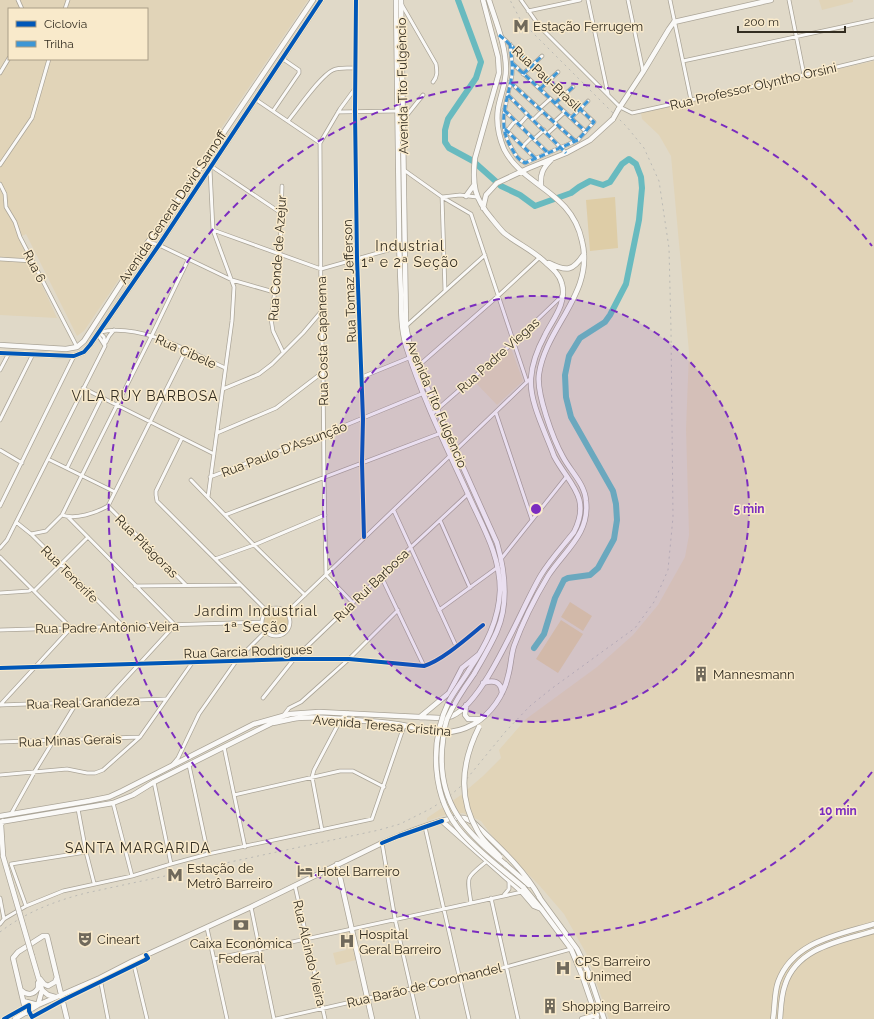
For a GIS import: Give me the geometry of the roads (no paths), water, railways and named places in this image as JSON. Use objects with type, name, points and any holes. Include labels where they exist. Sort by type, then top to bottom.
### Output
[{"type":"main road","name":"Avenida General David Sarnoff","points":[[77,347],[84,341],[148,242],[313,0]]},
{"type":"main road","name":"Avenida General David Sarnoff","points":[[74,356],[84,352],[99,333],[192,196],[210,166],[283,59],[321,0]]},
{"type":"main road","name":"Avenida Tito Fulgêncio","points":[[396,0],[397,110],[406,326],[412,356]]},
{"type":"main road","points":[[483,0],[498,57],[499,73],[474,158],[474,185],[477,198],[483,208],[503,232],[541,258],[559,268],[571,268],[578,263],[584,254]]},
{"type":"main road","name":"Avenida Teresa Cristina","points":[[1,821],[113,803],[272,723],[302,718],[341,719],[386,722],[448,734],[459,732],[483,718],[502,695],[508,678],[514,647],[534,601],[548,576],[581,533],[586,518],[585,493],[556,444],[542,402],[538,377],[541,360],[549,342],[576,294],[581,282],[584,254],[583,241],[574,219],[566,207],[522,171],[510,159],[500,138],[497,122],[498,109],[505,84],[506,72],[504,51],[490,0]]},
{"type":"main road","points":[[477,198],[486,194],[497,183],[566,153],[590,140],[612,119],[644,72],[674,22],[771,0]]},
{"type":"main road","name":"Avenida Tito Fulgêncio","points":[[401,2],[402,122],[399,247],[402,328],[432,413],[492,545],[498,567],[500,590],[498,609],[493,627],[481,653],[450,701],[442,721],[436,760],[438,783],[443,801],[451,818],[463,834],[522,889]]},
{"type":"main road","points":[[541,185],[542,172],[545,166],[554,158]]},
{"type":"main road","points":[[466,196],[474,185]]},
{"type":"main road","points":[[184,191],[192,196]]},
{"type":"main road","points":[[483,208],[486,194]]},
{"type":"main road","points":[[541,258],[556,272],[560,278],[563,295]]},
{"type":"main road","name":"Avenida Teresa Cristina","points":[[0,816],[109,797],[254,724],[282,716],[319,712],[440,718],[452,716],[466,705],[483,683],[501,654],[542,573],[574,532],[578,524],[580,510],[578,495],[558,463],[549,443],[534,403],[529,380],[538,348],[559,309],[563,295]]},
{"type":"main road","points":[[94,326],[99,333]]},
{"type":"main road","points":[[0,345],[70,349],[77,347]]},
{"type":"main road","points":[[70,349],[70,354],[74,356]]},
{"type":"main road","points":[[0,353],[74,356]]},
{"type":"main road","name":"Avenida Tito Fulgêncio","points":[[416,368],[456,450],[473,492],[497,543],[504,574],[505,592],[503,610],[498,629],[474,674],[455,703],[447,720],[441,760],[443,782],[448,799],[457,816],[469,832],[488,851],[505,864]]},
{"type":"main road","points":[[420,717],[449,693],[462,668],[481,653]]},
{"type":"main road","points":[[483,683],[494,682],[499,684],[502,695]]},
{"type":"main road","points":[[466,705],[465,715],[468,719],[475,720],[483,718]]},
{"type":"main road","points":[[483,718],[472,741],[465,766],[464,782],[470,817],[478,834],[505,864],[525,881],[540,898],[577,949],[589,974],[604,1019]]},
{"type":"main road","points":[[3,856],[1,821],[11,814]]},
{"type":"main road","points":[[15,1019],[38,1005],[207,928],[382,843],[442,821],[464,818],[473,822],[518,867],[536,890],[540,898]]},
{"type":"main road","points":[[442,821],[509,881],[522,889],[542,910],[570,949],[582,975],[596,1017]]},
{"type":"main road","points":[[0,847],[39,977],[42,990],[38,1005]]},
{"type":"main road","points":[[337,864],[372,1019]]},
{"type":"main road","points":[[773,1019],[778,983],[790,962],[799,953],[808,946],[821,940],[874,924]]},
{"type":"main road","points":[[780,1019],[785,983],[793,970],[804,958],[824,945],[874,931]]},
{"type":"main road","points":[[26,1013],[13,962],[14,955],[43,936],[47,936],[67,1019]]},
{"type":"main road","points":[[39,977],[44,984],[48,986],[55,982],[57,977]]},
{"type":"main road","points":[[21,990],[28,994],[36,991],[38,988],[39,977]]},
{"type":"main road","points":[[42,990],[48,995],[55,997]]},
{"type":"main road","points":[[23,1001],[38,1005]]},
{"type":"main road","points":[[582,1019],[596,1017],[602,1012]]},
{"type":"street","name":"Rua Tomaz Jefferson","points":[[356,0],[354,90],[357,259],[363,419],[362,462],[364,538]]},
{"type":"street","points":[[521,0],[540,27],[555,44],[609,95],[619,108]]},
{"type":"street","points":[[528,11],[580,0]]},
{"type":"street","points":[[588,0],[609,95]]},
{"type":"street","points":[[628,0],[644,72]]},
{"type":"street","points":[[670,0],[691,100]]},
{"type":"street","points":[[789,0],[804,75]]},
{"type":"street","points":[[401,2],[436,64],[437,77],[433,82]]},
{"type":"street","points":[[683,61],[874,20]]},
{"type":"street","name":"Rua Pau-Brasil","points":[[499,35],[594,122],[585,132]]},
{"type":"street","points":[[510,44],[512,74],[504,110],[503,128],[508,143],[518,159],[524,163],[578,140],[585,132],[512,63]]},
{"type":"street","points":[[524,74],[542,56]]},
{"type":"street","name":"Rua Professor Olyntho Orsini","points":[[619,108],[632,113],[874,58]]},
{"type":"street","points":[[273,111],[299,73],[299,70],[283,59]]},
{"type":"street","points":[[0,73],[8,60]]},
{"type":"street","points":[[0,165],[32,118],[49,60]]},
{"type":"street","points":[[288,121],[324,76],[332,70],[339,68],[354,68]]},
{"type":"street","points":[[540,89],[558,72]]},
{"type":"street","points":[[510,82],[575,141]]},
{"type":"street","points":[[555,103],[573,87]]},
{"type":"street","points":[[255,99],[320,142],[338,112],[354,90]]},
{"type":"street","points":[[402,122],[423,95]]},
{"type":"street","points":[[508,95],[566,153]]},
{"type":"street","points":[[533,120],[550,99]]},
{"type":"street","points":[[571,118],[588,101]]},
{"type":"street","points":[[338,112],[397,110]]},
{"type":"street","points":[[504,110],[548,153]]},
{"type":"street","points":[[554,122],[565,112]]},
{"type":"street","points":[[519,125],[528,115]]},
{"type":"street","points":[[507,131],[515,121]]},
{"type":"street","points":[[547,134],[557,125]]},
{"type":"street","points":[[503,128],[535,158]]},
{"type":"street","points":[[523,146],[544,130]]},
{"type":"street","name":"Rua Costa Capanema","points":[[320,142],[320,269],[326,575]]},
{"type":"street","points":[[210,166],[281,213]]},
{"type":"street","points":[[208,497],[223,389],[234,292],[232,280],[213,230],[210,166]]},
{"type":"street","points":[[286,613],[529,380],[514,342],[471,214],[400,170]]},
{"type":"street","name":"Rua 6","points":[[0,184],[5,194],[6,207],[16,222],[20,237],[77,347]]},
{"type":"street","name":"Rua Conde de Azejur","points":[[282,186],[280,254],[271,319],[273,330],[283,352]]},
{"type":"street","points":[[442,197],[466,196],[477,198]]},
{"type":"street","points":[[442,197],[445,291]]},
{"type":"street","points":[[213,230],[320,269],[399,247]]},
{"type":"street","points":[[148,242],[159,245],[232,280],[274,292]]},
{"type":"street","points":[[406,326],[485,255]]},
{"type":"street","points":[[416,368],[541,258]]},
{"type":"street","points":[[0,259],[33,261]]},
{"type":"street","points":[[31,534],[46,531],[62,515],[188,260]]},
{"type":"street","name":"Rua Padre Viegas","points":[[432,413],[514,342],[563,295]]},
{"type":"street","points":[[223,389],[259,374],[272,364],[303,333],[321,312]]},
{"type":"street","points":[[0,548],[7,540],[109,336],[115,330]]},
{"type":"street","name":"Rua Cibele","points":[[99,333],[115,330],[152,335],[225,368]]},
{"type":"street","points":[[99,333],[105,346]]},
{"type":"street","points":[[68,517],[96,512],[108,506],[186,350]]},
{"type":"street","points":[[0,370],[9,353]]},
{"type":"street","points":[[0,420],[32,354]]},
{"type":"street","points":[[0,506],[74,356]]},
{"type":"street","points":[[362,377],[412,356]]},
{"type":"street","points":[[217,433],[276,408],[323,371]]},
{"type":"street","points":[[83,388],[214,454]]},
{"type":"street","name":"Rua Paulo D'Assunção","points":[[210,477],[363,419],[424,393]]},
{"type":"street","points":[[67,468],[102,397]]},
{"type":"street","points":[[496,413],[532,520]]},
{"type":"street","points":[[225,515],[441,433]]},
{"type":"street","points":[[182,438],[156,492],[157,500],[267,611]]},
{"type":"street","points":[[0,450],[22,463]]},
{"type":"street","points":[[48,459],[115,492]]},
{"type":"street","points":[[439,610],[498,567],[501,559],[567,476]]},
{"type":"street","points":[[192,480],[254,545],[305,595]]},
{"type":"street","name":"Rua Rui Barbosa","points":[[263,698],[294,659],[468,494]]},
{"type":"street","name":"Rua Pitágoras","points":[[108,506],[186,585]]},
{"type":"street","points":[[394,511],[456,646]]},
{"type":"street","points":[[62,515],[68,517],[175,625],[104,701]]},
{"type":"street","points":[[215,559],[325,516]]},
{"type":"street","points":[[440,520],[470,588]]},
{"type":"street","name":"Rua Tenerife","points":[[16,522],[31,534],[123,626]]},
{"type":"street","points":[[0,593],[33,590],[61,565],[88,537]]},
{"type":"street","points":[[0,557],[71,628],[0,704]]},
{"type":"street","points":[[326,575],[352,603]]},
{"type":"street","points":[[381,576],[424,666],[431,664],[483,625]]},
{"type":"street","points":[[135,586],[240,584]]},
{"type":"street","points":[[278,609],[286,613],[289,617],[289,626],[284,633],[276,636],[266,632],[262,622],[267,611],[278,609]]},
{"type":"street","points":[[282,716],[289,708],[301,702],[349,659],[398,610]]},
{"type":"street","name":"Rua Padre Antônio Veira","points":[[0,630],[262,622]]},
{"type":"street","points":[[172,766],[178,758],[199,714],[237,660],[266,632]]},
{"type":"street","name":"Rua Garcia Rodrigues","points":[[0,668],[294,659],[349,659],[424,666]]},
{"type":"street","points":[[0,775],[67,768],[87,773],[95,773],[103,770],[140,737],[192,663]]},
{"type":"street","name":"Rua Real Grandeza","points":[[0,704],[166,699]]},
{"type":"street","points":[[11,814],[77,702]]},
{"type":"street","points":[[322,830],[312,777],[314,770],[341,719],[348,714]]},
{"type":"street","points":[[0,924],[4,919],[26,906],[63,891],[94,883],[132,876],[208,854],[372,819],[404,726]]},
{"type":"street","name":"Rua Minas Gerais","points":[[0,742],[140,737]]},
{"type":"street","points":[[224,747],[245,847]]},
{"type":"street","points":[[189,765],[208,854]]},
{"type":"street","points":[[234,794],[340,770],[353,771],[384,787]]},
{"type":"street","points":[[154,782],[171,864]]},
{"type":"street","points":[[113,803],[132,876]]},
{"type":"street","points":[[78,809],[86,852],[94,883]]},
{"type":"street","points":[[425,827],[469,1019]]},
{"type":"street","points":[[382,843],[395,919],[418,1019]]},
{"type":"street","points":[[26,906],[11,864],[86,852]]},
{"type":"street","points":[[471,903],[468,879],[470,874],[486,861]]},
{"type":"street","points":[[504,895],[509,889],[509,881]]},
{"type":"street","name":"Rua Alcindo Vieira","points":[[295,886],[324,1019]]},
{"type":"street","points":[[214,959],[471,903],[522,889]]},
{"type":"street","points":[[0,898],[4,919]]},
{"type":"street","points":[[491,898],[518,1019]]},
{"type":"street","points":[[251,907],[275,1019]]},
{"type":"street","points":[[207,928],[227,1019]]},
{"type":"street","name":"Rua Barão de Coromandel","points":[[275,1019],[506,967],[570,949]]},
{"type":"street","points":[[133,961],[147,1019]]},
{"type":"street","points":[[100,978],[108,1019]]},
{"type":"street","points":[[26,1013],[27,1019]]},
{"type":"waterway","points":[[458,0],[481,62],[476,78],[448,119],[445,130],[445,142],[449,148],[473,161],[501,186],[520,195],[535,206],[571,193],[590,181],[603,185],[610,182],[622,164],[629,159],[636,164],[641,177],[642,188],[639,220],[626,284],[605,322],[580,338],[569,356],[565,375],[566,397],[571,417],[613,491],[617,520],[614,539],[598,568],[590,575],[568,578],[564,580],[555,598],[544,634],[534,648]]},
{"type":"railway","points":[[0,932],[30,913],[74,896],[379,830],[400,824],[430,809],[446,799],[460,787],[506,731],[530,706],[635,628],[654,602],[668,570],[673,517],[669,248],[659,181],[644,148],[627,127],[531,31],[520,19],[510,0]]},
{"type":"place","name":"Estação Ferrugem","points":[[521,26]]},
{"type":"place","name":"Mannesmann","points":[[701,674]]},
{"type":"place","name":"Hotel Barreiro","points":[[305,871]]},
{"type":"place","name":"Estação de Metrô Barreiro","points":[[175,875]]},
{"type":"place","name":"Caixa Econômica Federal","points":[[241,925]]},
{"type":"place","name":"Cineart","points":[[85,939]]},
{"type":"place","name":"Hospital Geral Barreiro","points":[[347,941]]},
{"type":"place","name":"CPS Barreiro - Unimed","points":[[563,968]]},
{"type":"place","name":"Shopping Barreiro","points":[[550,1006]]},
{"type":"district","name":"Industrial 1ª e 2ª Seção","points":[[410,254]]},
{"type":"district","name":"VILA RUY BARBOSA","points":[[145,396]]},
{"type":"district","name":"Jardim Industrial 1ª Seção","points":[[256,620]]},
{"type":"district","name":"SANTA MARGARIDA","points":[[138,848]]}]
